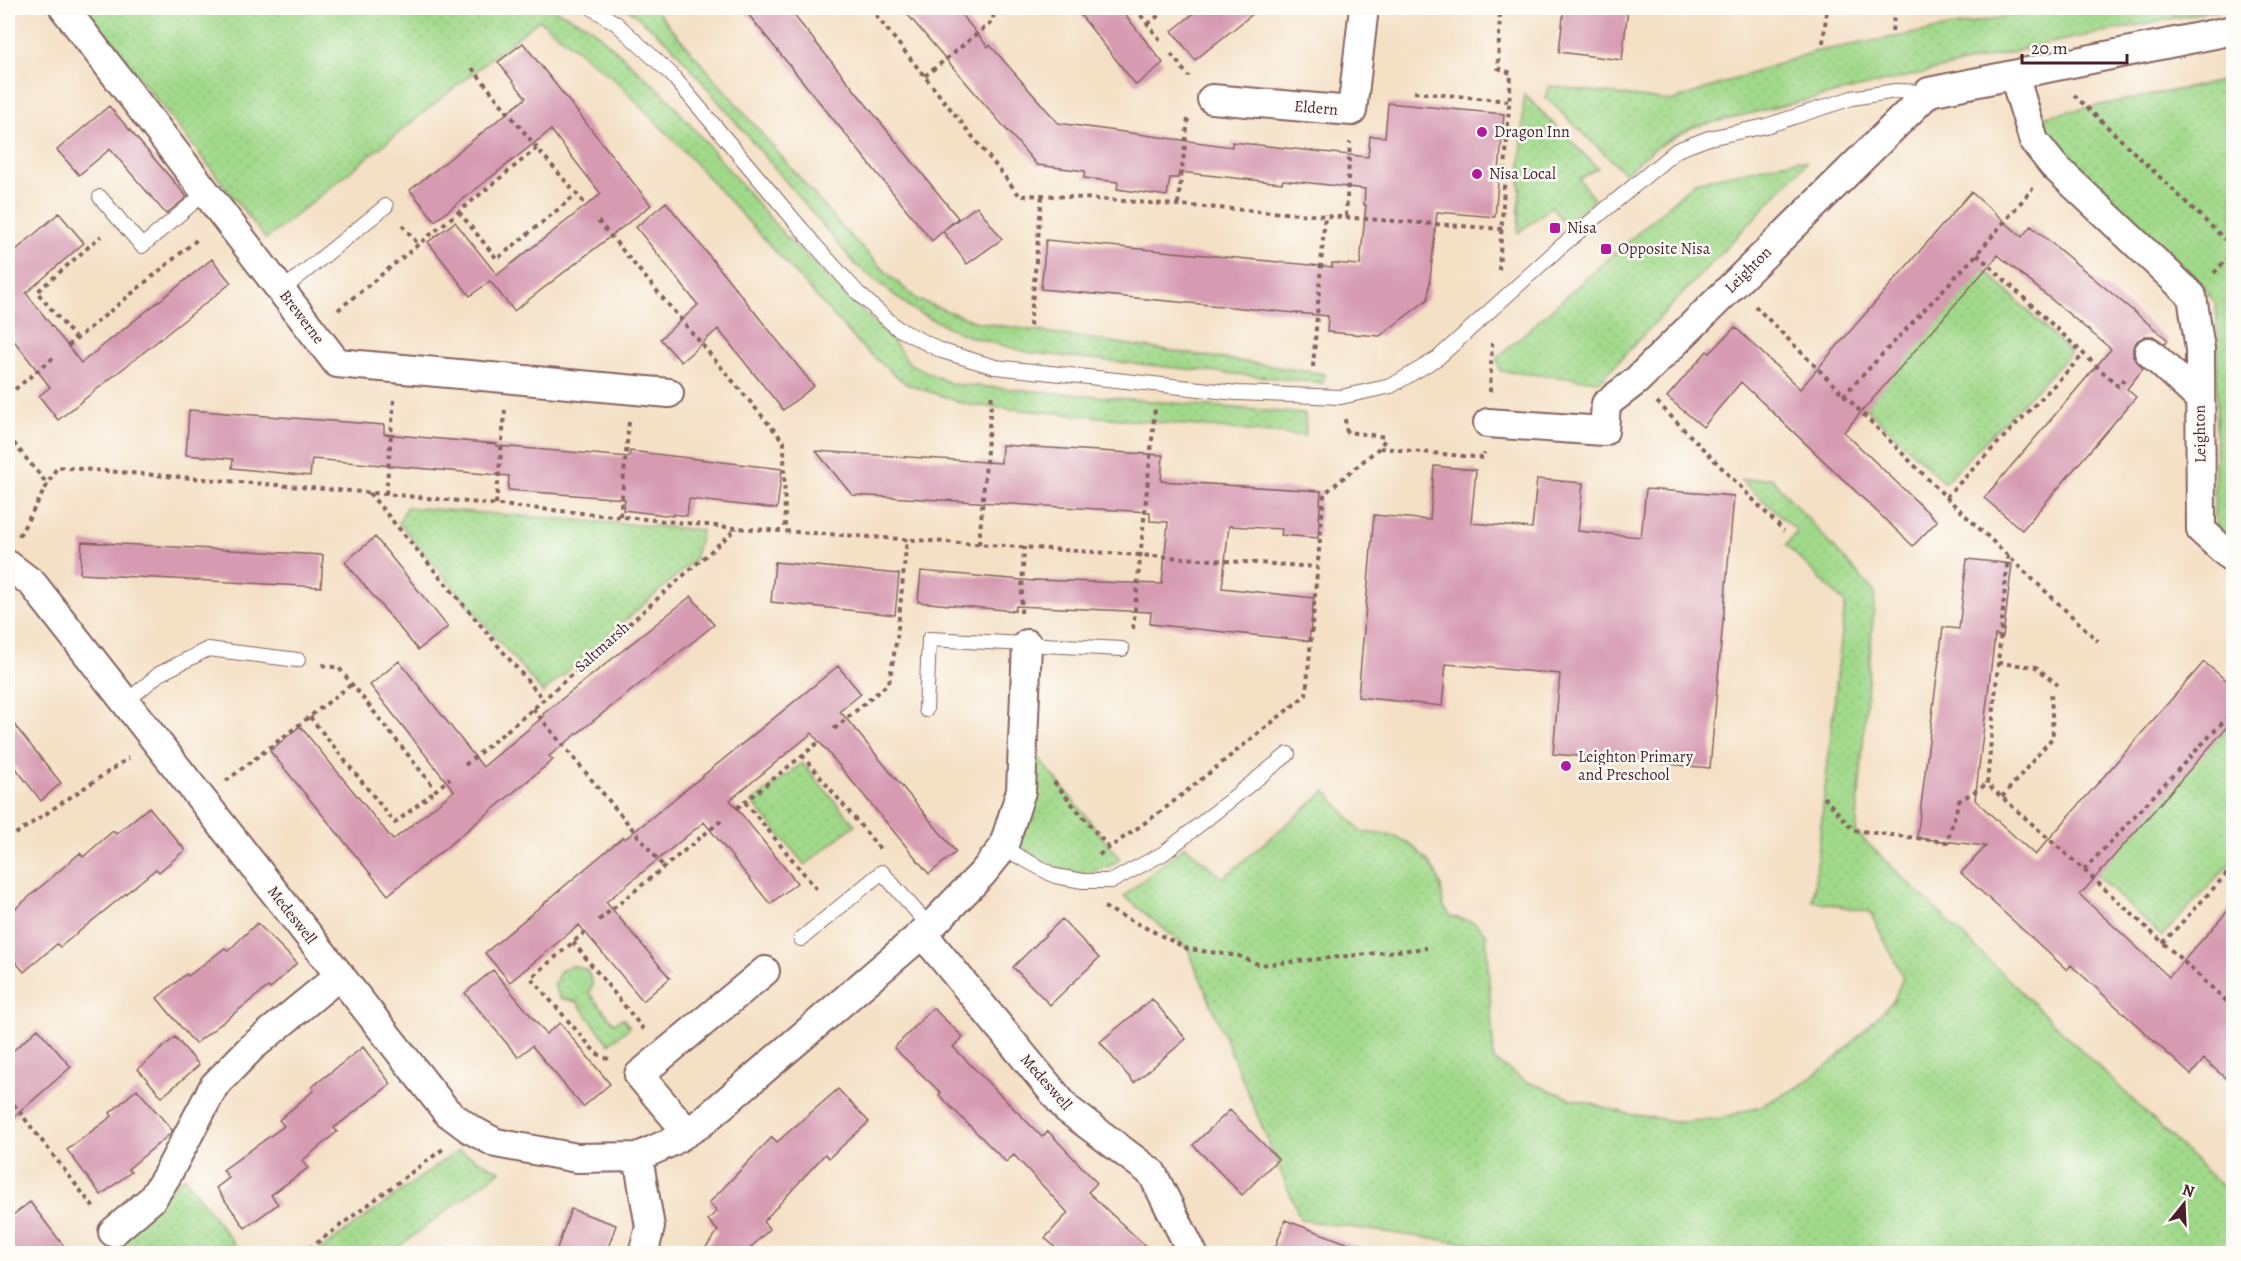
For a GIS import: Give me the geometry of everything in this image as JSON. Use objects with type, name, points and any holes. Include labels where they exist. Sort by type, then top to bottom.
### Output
[{"type":"street","name":"Brewerne","points":[[64,8],[337,363],[669,393]]},
{"type":"street","name":"Eldern","points":[[1198,97],[1352,111],[1364,8]]},
{"type":"street","points":[[1929,92],[2234,30]]},
{"type":"street","name":"Leighton","points":[[2014,75],[2034,141],[2053,165],[2192,296],[2200,348],[2201,530],[2234,560]]},
{"type":"street","name":"Leighton","points":[[1488,423],[1604,431],[1606,404],[1636,381],[1929,92]]},
{"type":"street","points":[[2149,352],[2200,399]]},
{"type":"street","name":"Medeswell","points":[[8,565],[32,583],[447,1112],[496,1143],[577,1158],[638,1157],[671,1142],[700,1124],[926,930],[982,874],[1001,851]]},
{"type":"street","points":[[1001,851],[1022,791],[1024,644]]},
{"type":"street","name":"Medeswell","points":[[926,930],[1067,1109],[1152,1173],[1193,1254]]},
{"type":"street","points":[[687,1132],[639,1075],[765,971]]},
{"type":"street","points":[[112,1232],[152,1199],[166,1178],[214,1086],[251,1048],[340,975]]},
{"type":"street","points":[[638,1157],[650,1227],[643,1254]]},
{"type":"lane","points":[[592,8],[617,24],[671,74],[815,245],[858,293],[897,328],[942,351],[995,367],[1237,393],[1341,397],[1391,386],[1438,358],[1558,249],[1677,150],[1709,138],[1766,126],[1852,98],[1895,91],[1929,92]]},
{"type":"lane","points":[[100,197],[142,246],[206,192]]},
{"type":"lane","points":[[282,290],[386,206]]},
{"type":"lane","points":[[926,710],[929,639],[1122,649]]},
{"type":"lane","points":[[126,702],[159,674],[208,649],[298,660]]},
{"type":"lane","points":[[1001,851],[1055,876],[1076,880],[1112,881],[1164,853],[1288,754]]},
{"type":"lane","points":[[801,939],[882,872],[897,888],[926,930]]},
{"type":"path","points":[[870,8],[1020,196],[1042,195],[1325,214],[1502,229]]},
{"type":"path","points":[[924,76],[993,21],[994,8]]},
{"type":"path","points":[[1135,8],[1161,41]]},
{"type":"path","points":[[1148,24],[1168,8]]},
{"type":"path","points":[[1498,276],[1511,73],[1498,68],[1500,8]]},
{"type":"path","points":[[1823,43],[1827,8]]},
{"type":"path","points":[[1892,31],[1895,8]]},
{"type":"path","points":[[1171,54],[1198,97],[1178,204]]},
{"type":"path","points":[[472,68],[586,205]]},
{"type":"path","points":[[1414,92],[1509,100]]},
{"type":"path","points":[[2071,93],[2234,248]]},
{"type":"path","points":[[1346,216],[1352,111]]},
{"type":"path","points":[[312,330],[537,148]]},
{"type":"path","points":[[1843,396],[1977,254],[2053,165]]},
{"type":"path","points":[[459,212],[497,259],[577,194]]},
{"type":"path","points":[[1030,326],[1042,195]]},
{"type":"path","points":[[1313,368],[1325,214]]},
{"type":"path","points":[[68,346],[225,217]]},
{"type":"path","points":[[76,339],[37,292],[120,220]]},
{"type":"path","points":[[598,221],[784,442],[785,530]]},
{"type":"path","points":[[1977,254],[2118,386],[2149,352]]},
{"type":"path","points":[[1733,285],[1946,497],[2098,640]]},
{"type":"path","points":[[1946,497],[2084,354]]},
{"type":"path","points":[[8,395],[53,358]]},
{"type":"path","points":[[979,544],[995,367]]},
{"type":"path","points":[[386,494],[396,368]]},
{"type":"path","points":[[496,504],[508,378]]},
{"type":"path","points":[[1122,649],[1131,650],[1157,385]]},
{"type":"path","points":[[620,516],[633,389]]},
{"type":"path","points":[[8,436],[48,485]]},
{"type":"path","points":[[1076,880],[1093,860],[1163,810],[1306,695],[1324,494],[1379,448],[1388,437]]},
{"type":"path","points":[[19,537],[57,467],[386,494],[737,528],[1317,567]]},
{"type":"path","points":[[369,493],[543,699]]},
{"type":"path","name":"Saltmarsh","points":[[465,765],[533,709],[737,528]]},
{"type":"path","points":[[834,729],[889,683],[897,637],[908,539]]},
{"type":"path","points":[[1024,547],[1024,644]]},
{"type":"path","points":[[1987,784],[2008,555]]},
{"type":"path","points":[[298,660],[339,668],[436,790]]},
{"type":"path","points":[[1998,663],[2036,667],[2058,685]]},
{"type":"path","points":[[202,800],[352,684]]},
{"type":"path","points":[[2002,797],[2053,737],[2051,693]]},
{"type":"path","points":[[533,709],[664,867]]},
{"type":"path","points":[[2084,870],[2234,710]]},
{"type":"path","points":[[310,717],[395,823],[450,778]]},
{"type":"path","points":[[2226,718],[2234,725]]},
{"type":"path","points":[[8,839],[156,740]]},
{"type":"path","points":[[737,808],[819,742]]},
{"type":"path","points":[[1023,744],[1109,848]]},
{"type":"path","points":[[801,755],[907,879],[897,888]]},
{"type":"path","points":[[1987,784],[2234,1008]]},
{"type":"path","points":[[1824,797],[1853,830],[1947,842],[1959,801],[1987,784]]},
{"type":"path","points":[[745,802],[835,911]]},
{"type":"path","points":[[599,921],[722,820]]},
{"type":"path","points":[[2163,943],[2234,866]]},
{"type":"path","points":[[1104,907],[1188,949],[1239,956],[1260,964],[1427,948]]},
{"type":"path","points":[[585,932],[531,978],[596,1053],[639,1075]]},
{"type":"path","points":[[573,942],[664,1055]]},
{"type":"path","points":[[8,1097],[112,1232]]},
{"type":"path","points":[[302,1254],[471,1129]]},
{"type":"green space","points":[[85,8],[551,8],[590,27],[666,96],[785,236],[892,340],[910,364],[952,384],[1305,414],[1306,436],[969,405],[906,384],[864,349],[683,150],[615,80],[539,20],[266,239]]},
{"type":"green space","points":[[627,8],[654,8],[841,226],[887,273],[918,300],[977,322],[1325,374],[1323,383],[1031,353],[967,336],[915,311],[856,265],[671,45]]},
{"type":"green space","points":[[2052,8],[2224,8],[2050,43],[1693,127],[1658,146],[1625,173],[1545,97],[1549,86],[1671,101],[1813,52]]},
{"type":"green space","points":[[2233,79],[2233,543],[2217,526],[2214,516],[2218,340],[2216,304],[2197,279],[2041,131],[2040,117]]},
{"type":"green space","points":[[1524,94],[1598,168],[1579,179],[1594,199],[1564,224],[1552,206],[1518,233]]},
{"type":"green space","points":[[1797,160],[1807,162],[1600,381],[1500,371],[1497,358],[1695,182]]},
{"type":"green space","points":[[1981,266],[2071,353],[1944,483],[1854,396]]},
{"type":"green space","points":[[1771,478],[1875,593],[1856,832],[2233,1197],[2233,1253],[1540,1254],[1301,1220],[1188,949],[1124,896],[1185,846],[1223,878],[1326,791],[1361,832],[1393,835],[1414,847],[1436,873],[1441,887],[1443,906],[1451,916],[1475,923],[1486,934],[1494,1060],[1525,1081],[1573,1099],[1629,1114],[1681,1122],[1721,1118],[1761,1106],[1800,1086],[1837,1058],[1894,1000],[1903,977],[1870,912],[1813,901],[1845,603],[1786,545],[1797,531],[1741,480]]},
{"type":"green space","points":[[406,507],[702,530],[694,560],[543,693],[399,523]]},
{"type":"green space","points":[[2227,723],[2233,729],[2233,861],[2162,936],[2089,869]]},
{"type":"green space","points":[[1035,753],[1120,859],[1106,868],[1079,873],[1053,866],[1014,843]]},
{"type":"green space","points":[[802,763],[855,825],[805,865],[752,802]]},
{"type":"green space","points":[[573,965],[587,970],[593,984],[589,993],[614,1023],[623,1018],[630,1027],[609,1044],[577,1002],[560,998],[554,985],[560,971]]},
{"type":"green space","points":[[458,1150],[500,1171],[390,1253],[316,1253]]},
{"type":"green space","points":[[184,1177],[241,1253],[126,1253],[111,1233],[152,1205]]},
{"type":"building","points":[[743,8],[788,8],[958,218],[944,230],[977,206],[1002,239],[967,264],[943,231],[932,241]]},
{"type":"building","points":[[902,8],[956,8],[988,47],[990,45],[1058,123],[1232,147],[1232,142],[1368,157],[1370,136],[1385,137],[1388,103],[1504,114],[1495,217],[1437,212],[1428,299],[1380,336],[1327,332],[1328,316],[1041,289],[1046,240],[1332,267],[1332,263],[1360,265],[1366,205],[1364,205],[1365,189],[1179,172],[1178,178],[1170,178],[1167,196],[1117,189],[1118,182],[1084,178],[1085,171],[1037,165]]},
{"type":"building","points":[[1075,8],[1120,8],[1163,63],[1136,85]]},
{"type":"building","points":[[1200,8],[1260,8],[1195,60],[1172,31]]},
{"type":"building","points":[[1564,8],[1628,8],[1622,60],[1559,52]]},
{"type":"building","points":[[523,43],[651,205],[514,311],[490,281],[470,296],[428,242],[455,222],[497,275],[601,194],[551,130],[435,221],[410,190],[526,98],[498,62]]},
{"type":"building","points":[[109,106],[187,197],[166,214],[110,149],[79,175],[57,150]]},
{"type":"building","points":[[1971,192],[2022,237],[2031,226],[2168,340],[2165,344],[2153,336],[2145,336],[2137,341],[2133,348],[2133,356],[2143,369],[2127,389],[2136,397],[2022,530],[1984,498],[2111,349],[1998,255],[1844,432],[1937,521],[1913,546],[1741,382],[1703,427],[1667,397],[1707,351],[1710,353],[1735,327],[1800,389]]},
{"type":"building","points":[[666,202],[814,386],[783,410],[718,329],[681,362],[660,339],[698,305],[636,227]]},
{"type":"building","points":[[59,213],[84,243],[26,293],[81,363],[212,259],[231,283],[58,420],[39,396],[50,387],[8,333],[8,257]]},
{"type":"building","points":[[189,410],[384,425],[384,434],[497,444],[497,446],[629,457],[630,451],[782,469],[777,509],[689,499],[687,516],[673,514],[673,516],[623,510],[625,499],[508,490],[509,476],[312,459],[310,476],[232,468],[233,459],[186,455]]},
{"type":"building","points":[[1002,445],[1163,455],[1161,481],[1321,491],[1318,538],[1281,535],[1282,529],[1229,526],[1222,588],[1314,598],[1309,641],[1150,624],[1151,612],[1016,606],[1015,611],[918,602],[921,571],[1033,581],[1162,584],[1168,522],[1150,521],[1150,512],[852,495],[816,451],[1001,463]]},
{"type":"building","points":[[1434,466],[1476,470],[1471,523],[1532,528],[1537,479],[1583,483],[1578,531],[1641,537],[1646,489],[1734,496],[1710,768],[1553,754],[1560,674],[1446,664],[1442,706],[1358,697],[1374,515],[1430,520]]},
{"type":"building","points":[[375,537],[448,627],[418,650],[345,562]]},
{"type":"building","points":[[82,542],[323,555],[321,587],[80,574]]},
{"type":"building","points":[[1967,559],[2012,564],[2003,637],[1995,635],[1975,800],[2035,855],[2204,662],[2234,687],[2234,719],[2080,895],[2169,977],[2234,904],[2234,1086],[2204,1059],[2191,1075],[2071,965],[2067,970],[1961,873],[1986,846],[1917,838],[1943,627],[1959,629]]},
{"type":"building","points":[[775,562],[899,574],[895,615],[771,602]]},
{"type":"building","points":[[691,596],[714,625],[549,756],[553,760],[388,895],[270,751],[300,726],[393,840],[454,791],[370,685],[399,661],[483,767],[544,716],[543,714]]},
{"type":"building","points":[[838,666],[861,694],[840,711],[956,852],[929,874],[812,733],[730,800],[797,883],[770,904],[704,822],[606,902],[670,978],[643,1001],[579,925],[510,982],[485,953],[623,837],[625,839]]},
{"type":"building","points":[[8,717],[61,783],[41,801],[8,758]]},
{"type":"building","points":[[149,807],[185,850],[159,872],[156,869],[60,947],[57,944],[24,972],[8,953],[8,915],[80,853],[83,857],[113,831],[116,834]]},
{"type":"building","points":[[1062,919],[1099,958],[1050,1005],[1013,967]]},
{"type":"building","points":[[257,923],[297,963],[270,989],[268,987],[195,1044],[157,998],[186,974],[188,976],[225,948],[228,951]]},
{"type":"building","points":[[493,970],[546,1034],[560,1023],[610,1084],[583,1107],[532,1046],[518,1057],[465,993]]},
{"type":"building","points":[[1152,999],[1186,1039],[1134,1083],[1100,1042]]},
{"type":"building","points":[[933,1008],[963,1037],[953,1047],[1042,1137],[1048,1131],[1097,1183],[1088,1192],[1154,1254],[1062,1254],[1045,1238],[1068,1213],[1014,1155],[1006,1162],[939,1095],[941,1093],[894,1048]]},
{"type":"building","points":[[38,1029],[71,1067],[8,1122],[8,1055]]},
{"type":"building","points":[[175,1037],[199,1065],[162,1097],[138,1069]]},
{"type":"building","points":[[363,1047],[391,1084],[334,1128],[337,1132],[302,1161],[308,1168],[271,1195],[278,1204],[245,1228],[216,1188],[229,1178],[223,1170],[284,1126],[279,1120],[314,1090],[312,1087]]},
{"type":"building","points":[[137,1089],[172,1130],[128,1169],[131,1172],[101,1195],[67,1150],[112,1116],[110,1113]]},
{"type":"building","points":[[838,1089],[869,1122],[829,1158],[825,1154],[763,1222],[770,1229],[744,1254],[701,1254],[718,1231],[708,1220],[717,1211],[709,1203],[772,1137],[777,1142]]},
{"type":"building","points":[[1230,1110],[1278,1159],[1242,1195],[1193,1145]]},
{"type":"building","points":[[30,1202],[70,1254],[8,1254],[8,1219]]},
{"type":"building","points":[[571,1209],[616,1225],[606,1254],[555,1254]]},
{"type":"building","points":[[1285,1220],[1368,1251],[1368,1254],[1273,1254]]},
{"type":"place","name":"Dragon Inn","points":[[1482,132]]},
{"type":"place","name":"Nisa Local","points":[[1477,174]]},
{"type":"place","name":"Nisa","points":[[1555,228]]},
{"type":"place","name":"Opposite Nisa","points":[[1606,249]]},
{"type":"place","name":"Leighton Primary and Preschool","points":[[1566,766]]}]
